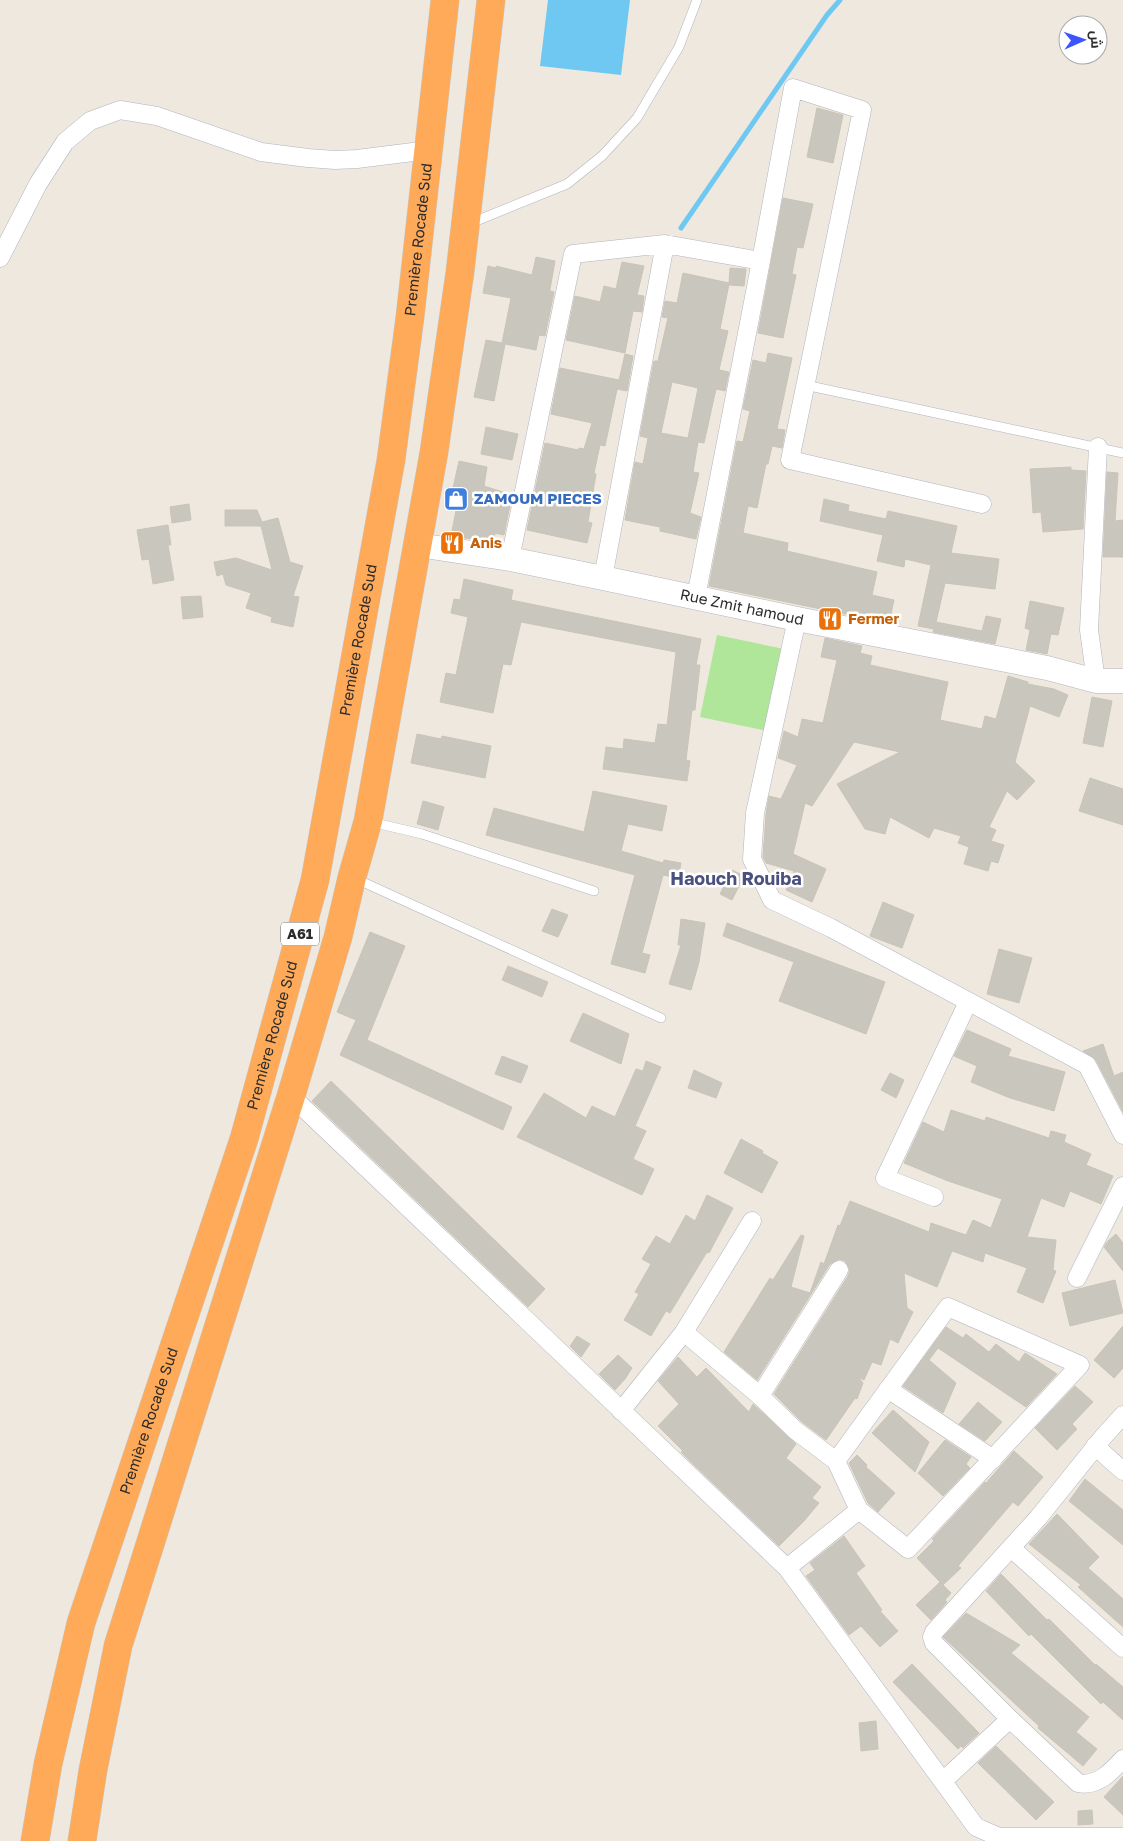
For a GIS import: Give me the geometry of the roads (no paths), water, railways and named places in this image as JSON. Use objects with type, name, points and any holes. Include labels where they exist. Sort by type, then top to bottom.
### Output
[{"type":"highway","name":"Première Rocade Sud","points":[[35,1839],[48,1764],[80,1623],[244,1139],[314,880],[392,460],[410,317],[445,0]]},
{"type":"highway","name":"A61","points":[[82,1841],[93,1770],[118,1646],[291,1096],[338,937],[368,821],[434,452],[466,225],[491,0]]},
{"type":"street","points":[[696,597],[793,88],[862,110],[790,460],[982,504]]},
{"type":"street","points":[[0,258],[38,184],[65,142],[90,121],[120,110],[157,116],[261,152],[335,160],[429,150]]},
{"type":"street","points":[[603,578],[664,244]]},
{"type":"street","points":[[510,559],[573,254],[664,244],[761,261]]},
{"type":"street","points":[[1096,680],[1089,630],[1098,448]]},
{"type":"street","name":"Rue Zmit hamoud","points":[[418,545],[510,559],[797,619],[1048,668],[1096,680],[1123,681]]},
{"type":"street","points":[[797,619],[755,814],[752,859],[772,900],[831,928],[1087,1065],[1123,1135]]},
{"type":"street","points":[[934,1197],[885,1178],[968,1002]]},
{"type":"street","points":[[291,1096],[788,1568],[976,1827],[999,1836],[1123,1837]]},
{"type":"street","points":[[1077,1278],[1123,1186]]},
{"type":"street","points":[[621,1411],[684,1332],[752,1221]]},
{"type":"street","points":[[760,1396],[839,1270]]},
{"type":"street","points":[[684,1332],[760,1396],[795,1430],[836,1461],[859,1510],[908,1549],[1080,1365],[948,1307],[836,1461]]},
{"type":"street","points":[[888,1389],[993,1458]]},
{"type":"street","points":[[1123,1415],[1095,1446],[1038,1518],[934,1632],[932,1637],[934,1643],[1010,1719],[1078,1783],[1086,1785],[1096,1783],[1123,1758]]},
{"type":"street","points":[[1095,1446],[1123,1472]]},
{"type":"street","points":[[788,1568],[859,1510]]},
{"type":"street","points":[[1011,1548],[1123,1648]]},
{"type":"street","points":[[943,1781],[1010,1719]]},
{"type":"lane","points":[[466,225],[567,184],[602,156],[638,118],[679,48],[697,0]]},
{"type":"lane","points":[[805,385],[1123,453]]},
{"type":"lane","points":[[368,821],[422,834],[594,891]]},
{"type":"lane","points":[[352,877],[661,1018]]},
{"type":"water","points":[[548,0],[630,0],[621,75],[540,66]]},
{"type":"waterway","points":[[681,228],[827,15],[840,0]]},
{"type":"place","name":"ZAMOUM PIECES","points":[[456,499]]},
{"type":"place","name":"Anis","points":[[452,543]]},
{"type":"place","name":"Fermer","points":[[830,619]]},
{"type":"district","name":"Haouch Rouiba","points":[[736,879]]}]
